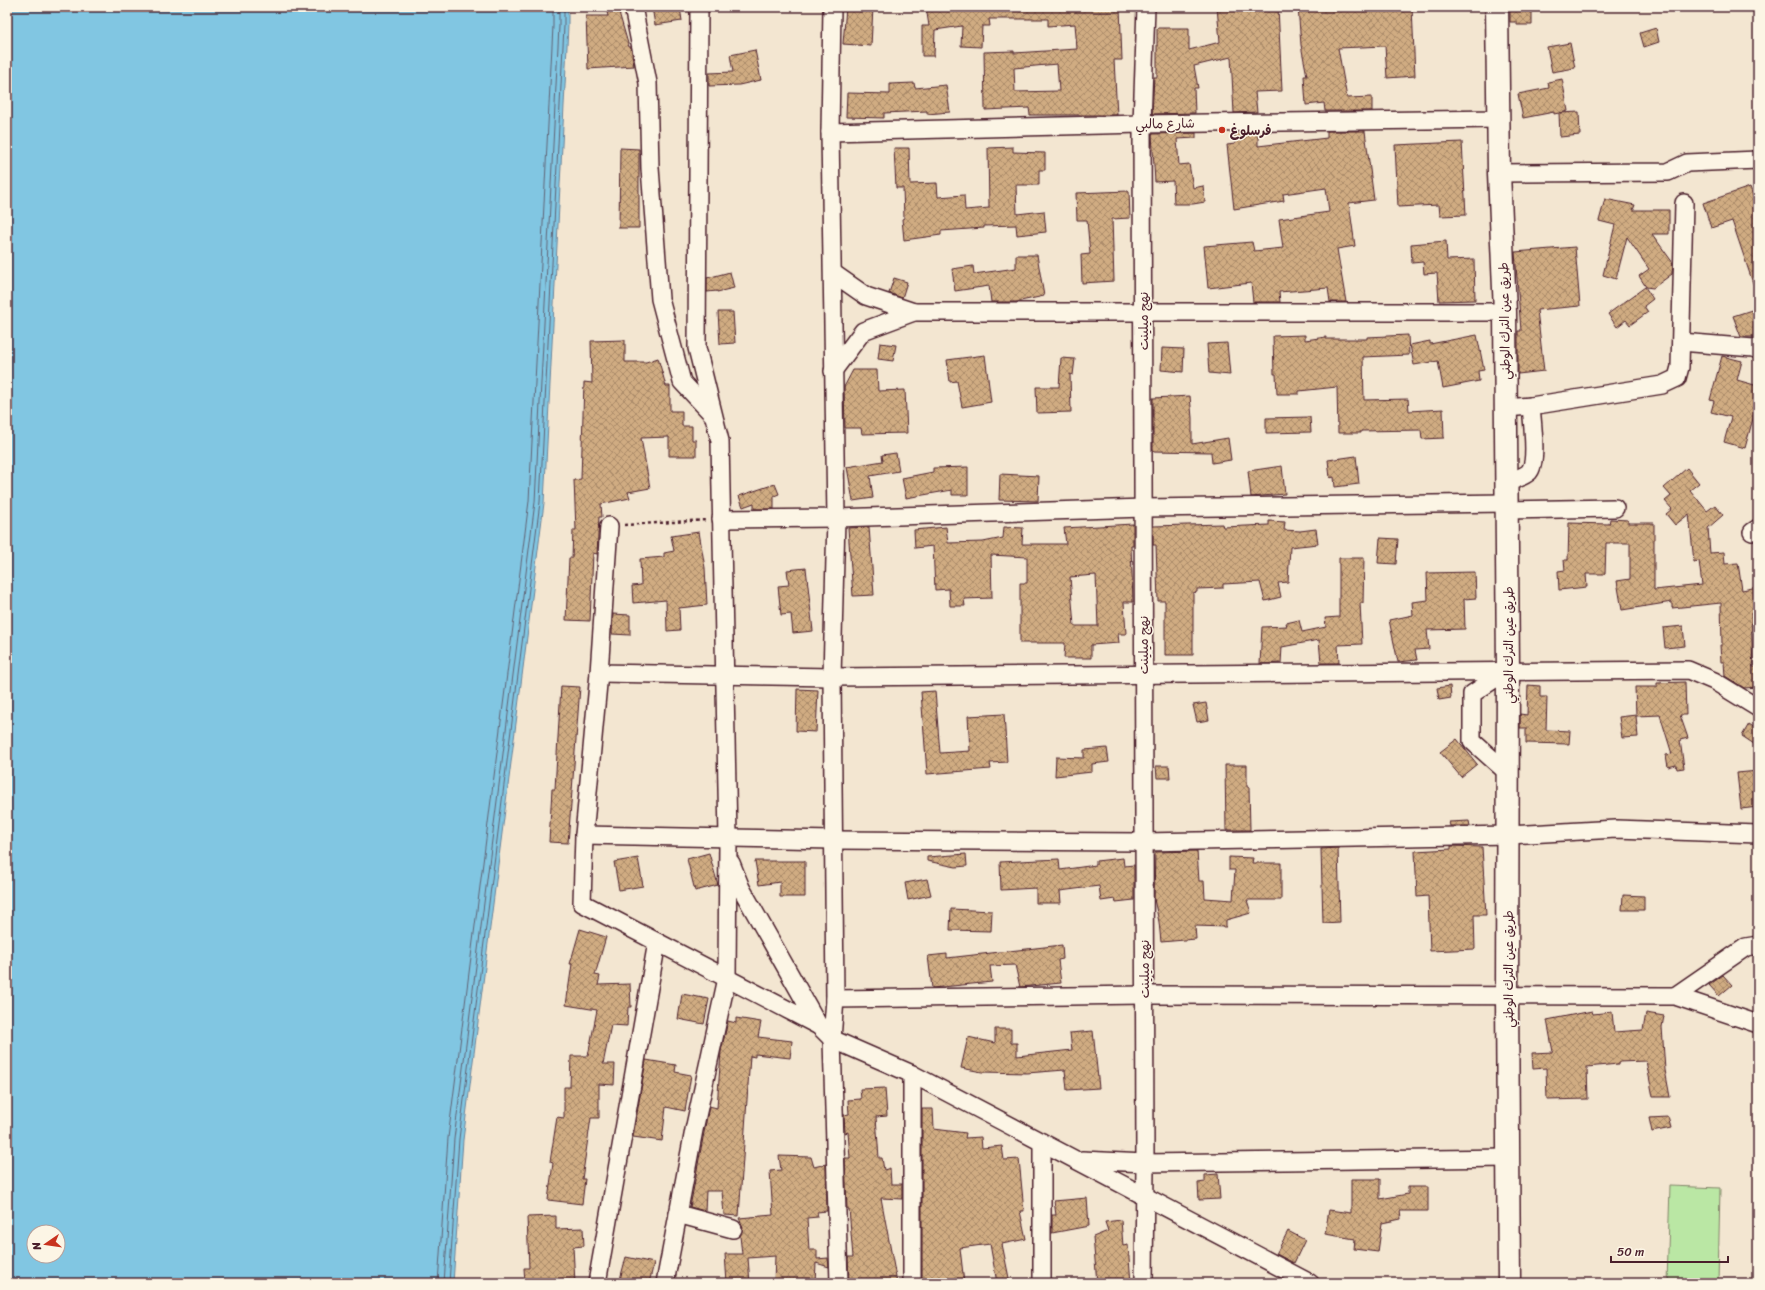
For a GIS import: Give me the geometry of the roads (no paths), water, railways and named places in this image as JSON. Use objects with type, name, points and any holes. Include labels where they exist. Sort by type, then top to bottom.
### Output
[{"type":"main road","name":"طريق عين الترك الوطني","points":[[1497,7],[1499,173],[1505,312],[1506,408],[1509,774],[1507,996],[1509,1283]]},
{"type":"street","points":[[633,7],[648,83],[650,168],[660,299],[682,382],[714,416]]},
{"type":"street","points":[[665,1283],[694,1130],[727,978],[728,837],[720,441],[697,348],[699,7]]},
{"type":"street","points":[[832,7],[830,132],[836,518],[832,677],[835,999],[832,1039],[839,1283]]},
{"type":"street","name":"نهج ميلينت","points":[[1144,1283],[1144,312],[1142,124],[1146,7]]},
{"type":"street","name":"شارع مالبي","points":[[830,132],[1142,124],[1499,119]]},
{"type":"street","points":[[1499,173],[1668,172],[1687,163],[1758,160]]},
{"type":"street","points":[[1506,408],[1531,406],[1662,386],[1677,378],[1680,367],[1681,342],[1684,203]]},
{"type":"street","points":[[833,273],[866,296],[914,312],[1505,312]]},
{"type":"street","points":[[833,371],[863,331],[914,312]]},
{"type":"street","points":[[1681,342],[1754,348],[1758,350]]},
{"type":"street","points":[[1506,499],[1531,468],[1533,454],[1531,406]]},
{"type":"street","points":[[721,519],[836,518],[1144,508],[1506,499],[1616,508]]},
{"type":"street","points":[[609,526],[599,673],[584,835],[582,903],[819,1026]]},
{"type":"street","points":[[1508,670],[1472,694],[1472,741],[1509,774]]},
{"type":"street","points":[[599,673],[832,677],[1508,670],[1688,670],[1714,681],[1758,708]]},
{"type":"street","points":[[584,835],[833,840],[1144,842],[1509,835],[1616,829],[1758,834]]},
{"type":"street","points":[[728,855],[741,888],[819,1026],[832,1039],[912,1074],[1310,1283]]},
{"type":"street","points":[[597,1283],[657,942]]},
{"type":"street","points":[[1675,996],[1746,947],[1758,945]]},
{"type":"street","points":[[835,999],[1144,995],[1675,996],[1758,1024]]},
{"type":"street","points":[[912,1074],[912,1283]]},
{"type":"street","points":[[1042,1142],[1042,1283]]},
{"type":"street","points":[[1076,1160],[1145,1163],[1508,1158]]},
{"type":"street","points":[[678,1214],[733,1229]]},
{"type":"water","points":[[7,7],[568,7],[544,503],[463,1140],[453,1283],[7,1283]]},
{"type":"place","name":"فرسلوغ","points":[[1222,130]]}]
